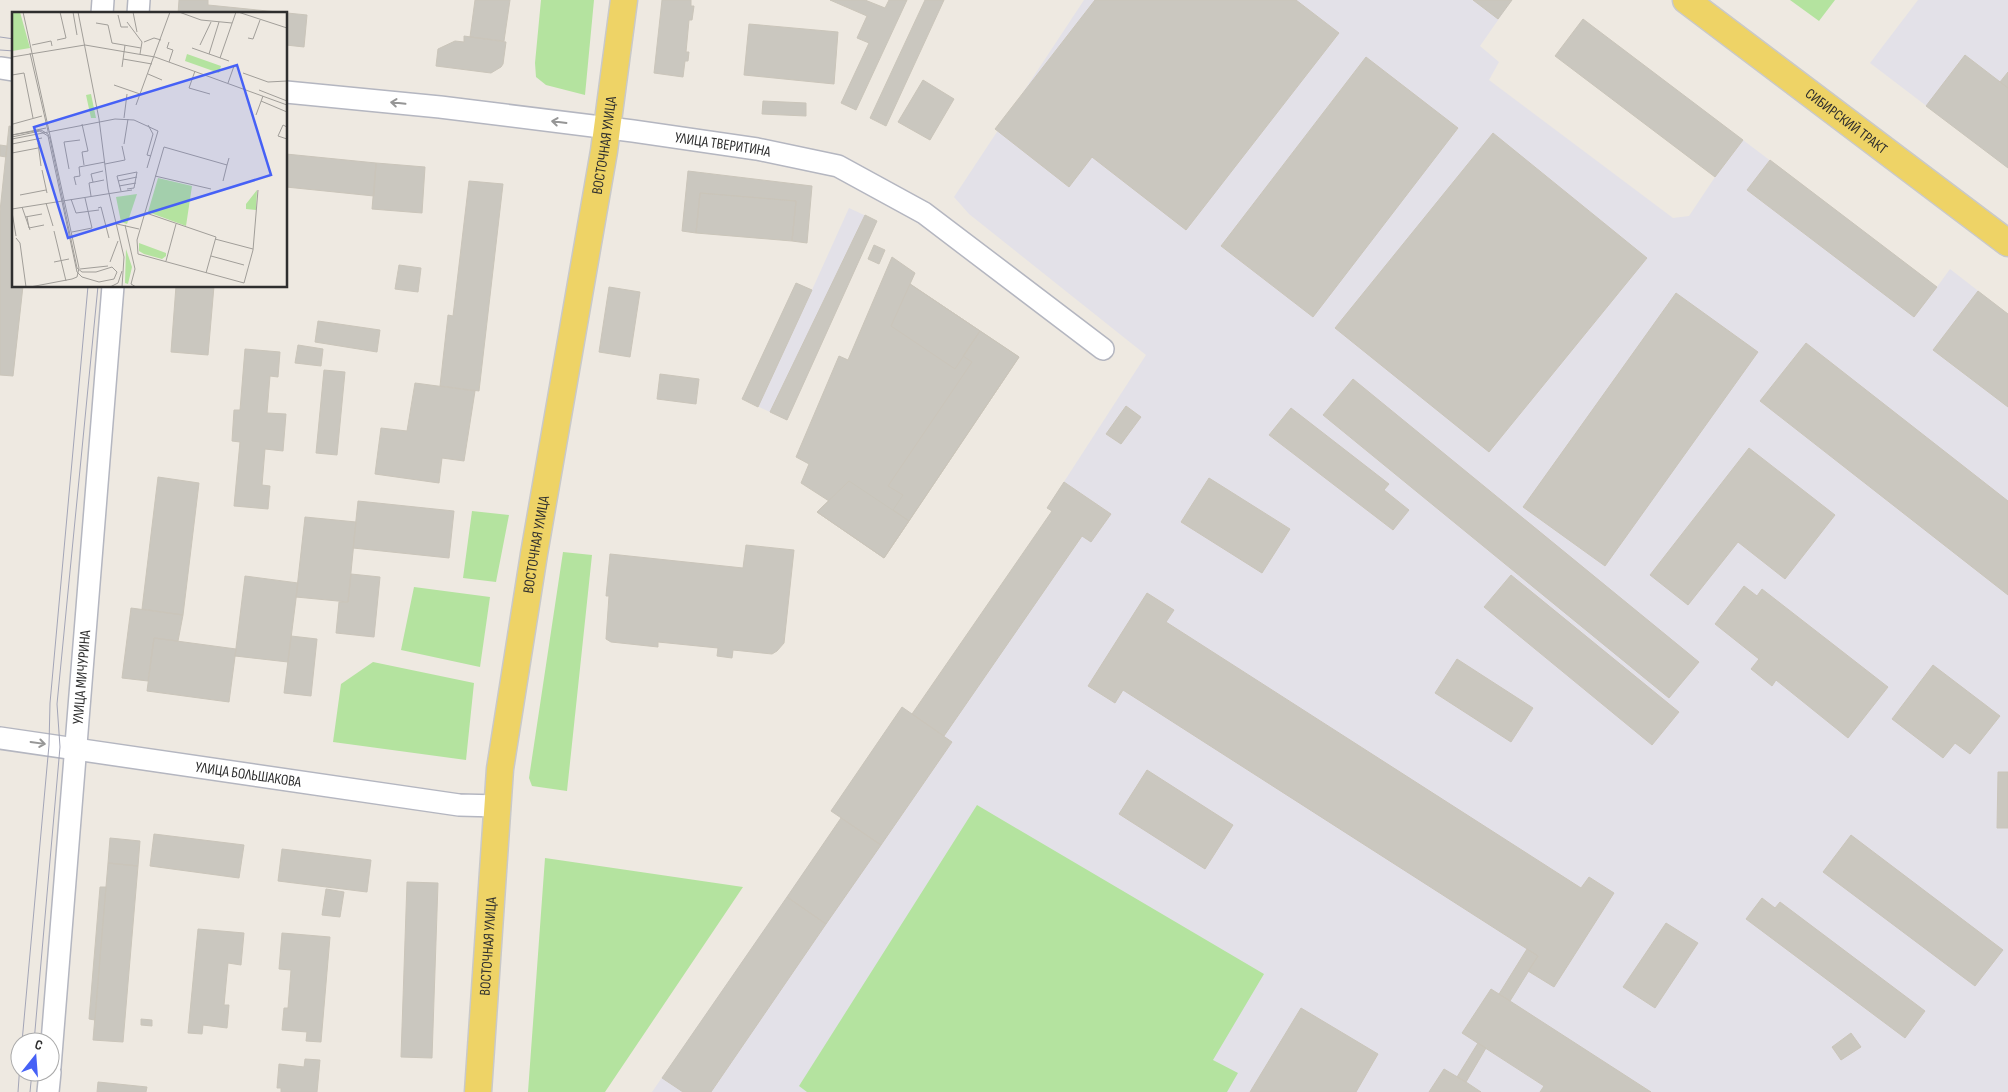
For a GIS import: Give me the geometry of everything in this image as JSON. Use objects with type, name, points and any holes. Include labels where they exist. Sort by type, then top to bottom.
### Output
[{"type":"main road","name":"ВОСТОЧНАЯ УЛИЦА","points":[[478,1092],[500,769],[534,554],[607,129],[624,0]]},
{"type":"main road","name":"СИБИРСКИЙ ТРАКТ","points":[[1686,0],[2008,243]]},
{"type":"street","name":"УЛИЦА ТВЕРИТИНА","points":[[288,92],[633,131],[757,149],[838,166],[924,213],[1103,349]]},
{"type":"street","name":"УЛИЦА МИЧУРИНА","points":[[53,1032],[113,288]]},
{"type":"street","name":"УЛИЦА БОЛЬШАКОВА","points":[[0,738],[459,805],[498,806]]},
{"type":"shaded area","points":[[1084,0],[1512,0],[1480,46],[1499,62],[1489,80],[1673,218],[1689,216],[1743,140],[1937,287],[1950,269],[2008,314],[2008,1092],[652,1092],[841,818],[831,811],[902,707],[913,714],[1052,511],[1047,508],[1146,355],[969,214],[954,197]]},
{"type":"shaded area","points":[[1918,0],[2008,0],[2008,168],[1870,63]]},
{"type":"shaded area","points":[[849,208],[877,221],[787,420],[742,399],[796,283],[812,290]]},
{"type":"green space","points":[[541,0],[594,0],[585,95],[546,85],[536,77],[535,63]]},
{"type":"green space","points":[[1790,0],[1835,0],[1819,21]]},
{"type":"green space","points":[[472,511],[509,515],[496,582],[463,578]]},
{"type":"green space","points":[[563,552],[592,555],[567,791],[532,786],[529,778]]},
{"type":"green space","points":[[414,587],[490,597],[480,667],[401,650]]},
{"type":"green space","points":[[373,662],[474,683],[466,760],[333,742],[341,684]]},
{"type":"green space","points":[[977,805],[1264,974],[1213,1060],[1238,1073],[1227,1092],[807,1092],[799,1086]]},
{"type":"green space","points":[[545,858],[743,887],[605,1092],[528,1092]]},
{"type":"building","points":[[179,0],[208,0],[208,5],[277,12],[178,12]]},
{"type":"building","points":[[475,0],[510,0],[504,41],[470,37]]},
{"type":"building","points":[[662,0],[691,0],[691,6],[694,6],[692,20],[689,20],[686,52],[689,52],[688,61],[685,61],[683,77],[654,73]]},
{"type":"building","points":[[830,0],[865,0],[885,8],[889,0],[907,0],[856,110],[841,103],[869,43],[857,38],[867,16]]},
{"type":"building","points":[[925,0],[944,0],[886,126],[870,118]]},
{"type":"building","points":[[1095,0],[1296,0],[1339,33],[1186,230],[1092,157],[1069,187],[995,129]]},
{"type":"building","points":[[1473,0],[1512,0],[1498,19]]},
{"type":"building","points":[[288,13],[307,15],[304,47],[288,45]]},
{"type":"building","points":[[1583,19],[1743,140],[1715,177],[1555,56]]},
{"type":"building","points":[[749,24],[838,32],[834,84],[744,75]]},
{"type":"building","points":[[464,36],[506,42],[501,67],[491,73],[436,66],[438,49],[455,41],[464,42]]},
{"type":"building","points":[[1965,55],[2008,88],[2008,168],[1926,106]]},
{"type":"building","points":[[1366,57],[1458,128],[1313,317],[1221,246]]},
{"type":"building","points":[[2008,72],[2008,88],[2000,82]]},
{"type":"building","points":[[923,80],[954,99],[930,140],[898,122]]},
{"type":"building","points":[[763,101],[806,103],[806,116],[762,114]]},
{"type":"building","points":[[9,126],[12,127],[12,288],[23,288],[13,376],[0,375],[0,211]]},
{"type":"building","points":[[1493,133],[1647,258],[1489,452],[1335,328]]},
{"type":"building","points":[[0,145],[7,146],[6,157],[0,156]]},
{"type":"building","points":[[288,154],[376,163],[374,196],[288,187]]},
{"type":"building","points":[[1770,160],[1937,287],[1914,317],[1747,190]]},
{"type":"building","points":[[376,163],[425,167],[422,213],[372,209]]},
{"type":"building","points":[[688,171],[812,186],[807,243],[792,241],[796,201],[700,193],[696,233],[682,231]]},
{"type":"building","points":[[469,181],[503,184],[479,391],[440,386],[448,315],[453,316]]},
{"type":"building","points":[[700,193],[796,201],[792,241],[696,233]]},
{"type":"building","points":[[865,215],[877,221],[787,420],[770,412]]},
{"type":"building","points":[[874,245],[885,250],[879,264],[868,259]]},
{"type":"building","points":[[892,257],[915,273],[910,284],[1019,357],[884,558],[817,512],[829,501],[801,483],[809,464],[796,457],[839,356],[848,360]]},
{"type":"building","points":[[399,265],[421,268],[418,292],[395,289]]},
{"type":"building","points":[[796,283],[812,290],[758,407],[742,399]]},
{"type":"building","points":[[910,284],[980,331],[955,369],[891,326]]},
{"type":"building","points":[[609,287],[640,292],[630,357],[599,352]]},
{"type":"building","points":[[176,288],[214,288],[208,355],[171,352]]},
{"type":"building","points":[[1978,291],[2008,314],[2008,407],[1933,350]]},
{"type":"building","points":[[1676,293],[1758,352],[1605,566],[1523,507]]},
{"type":"building","points":[[318,321],[380,330],[377,352],[315,342]]},
{"type":"building","points":[[980,331],[1019,357],[909,521],[893,510],[903,495],[888,486],[972,362],[963,356]]},
{"type":"building","points":[[1806,343],[2008,501],[2008,595],[1760,401]]},
{"type":"building","points":[[298,345],[323,349],[321,366],[295,363]]},
{"type":"building","points":[[245,349],[280,352],[278,377],[270,376],[267,413],[286,414],[283,451],[265,449],[262,485],[270,486],[268,509],[234,506],[240,442],[232,441],[234,410],[240,410]]},
{"type":"building","points":[[324,370],[345,372],[337,455],[316,453]]},
{"type":"building","points":[[660,374],[699,379],[696,404],[657,399]]},
{"type":"building","points":[[1353,379],[1699,662],[1669,698],[1323,415]]},
{"type":"building","points":[[415,383],[475,391],[464,461],[442,458],[439,483],[375,474],[381,428],[407,431]]},
{"type":"building","points":[[1126,406],[1141,417],[1121,444],[1106,434]]},
{"type":"building","points":[[1291,408],[1389,484],[1384,490],[1409,510],[1393,530],[1269,435]]},
{"type":"building","points":[[1749,448],[1835,515],[1785,579],[1738,542],[1688,605],[1650,575]]},
{"type":"building","points":[[158,477],[199,483],[183,615],[142,609]]},
{"type":"building","points":[[1209,478],[1290,529],[1262,573],[1181,522]]},
{"type":"building","points":[[849,481],[909,521],[884,558],[817,512]]},
{"type":"building","points":[[1064,482],[1111,514],[1091,542],[1082,536],[944,736],[912,714],[1052,511],[1047,508]]},
{"type":"building","points":[[358,501],[454,511],[449,558],[353,548]]},
{"type":"building","points":[[305,517],[356,522],[348,602],[296,597]]},
{"type":"building","points":[[746,545],[794,550],[784,643],[777,651],[772,654],[733,650],[732,658],[717,656],[718,648],[658,642],[658,647],[611,642],[606,639],[609,596],[606,596],[610,554],[743,568]]},
{"type":"building","points":[[351,574],[380,577],[374,637],[336,633],[339,602],[348,602]]},
{"type":"building","points":[[1511,575],[1679,712],[1652,745],[1484,607]]},
{"type":"building","points":[[245,576],[298,583],[288,662],[235,656]]},
{"type":"building","points":[[1744,586],[1757,596],[1762,589],[1888,687],[1848,738],[1776,680],[1772,686],[1751,669],[1759,659],[1715,624]]},
{"type":"building","points":[[1147,593],[1174,610],[1166,622],[1581,888],[1589,877],[1614,893],[1554,987],[1528,971],[1538,956],[1123,690],[1115,703],[1088,686]]},
{"type":"building","points":[[131,608],[183,615],[178,641],[154,638],[148,681],[122,678]]},
{"type":"building","points":[[291,636],[317,639],[311,696],[284,693]]},
{"type":"building","points":[[154,638],[236,649],[229,702],[147,691]]},
{"type":"building","points":[[1457,659],[1533,708],[1511,742],[1435,693]]},
{"type":"building","points":[[1933,665],[2000,716],[1970,754],[1955,743],[1943,758],[1892,719]]},
{"type":"building","points":[[902,707],[952,742],[881,845],[831,811]]},
{"type":"building","points":[[1147,770],[1233,825],[1205,869],[1119,814]]},
{"type":"building","points":[[1998,772],[2008,772],[2008,828],[1997,828]]},
{"type":"building","points":[[841,818],[881,845],[826,924],[787,897]]},
{"type":"building","points":[[154,834],[244,845],[239,878],[150,866]]},
{"type":"building","points":[[1851,835],[2003,950],[1975,986],[1823,872]]},
{"type":"building","points":[[110,838],[140,841],[138,866],[108,863]]},
{"type":"building","points":[[282,849],[371,860],[367,892],[278,881]]},
{"type":"building","points":[[108,863],[138,866],[123,1042],[93,1040]]},
{"type":"building","points":[[407,882],[438,883],[432,1058],[401,1057]]},
{"type":"building","points":[[100,887],[106,887],[95,1020],[89,1019]]},
{"type":"building","points":[[326,889],[344,892],[340,917],[322,915]]},
{"type":"building","points":[[787,897],[826,924],[711,1092],[683,1092],[662,1078]]},
{"type":"building","points":[[1762,898],[1775,908],[1780,902],[1925,1011],[1905,1038],[1746,919]]},
{"type":"building","points":[[1666,923],[1698,943],[1655,1008],[1623,987]]},
{"type":"building","points":[[198,929],[244,933],[241,965],[228,963],[224,1005],[229,1005],[227,1028],[203,1025],[202,1034],[188,1033]]},
{"type":"building","points":[[282,933],[330,937],[321,1042],[306,1041],[307,1032],[282,1030],[284,1008],[288,1008],[291,970],[279,969]]},
{"type":"building","points":[[1527,949],[1538,956],[1510,1001],[1499,994]]},
{"type":"building","points":[[1491,989],[1651,1092],[1540,1092],[1544,1086],[1462,1033]]},
{"type":"building","points":[[1301,1008],[1378,1054],[1356,1092],[1250,1092]]},
{"type":"building","points":[[141,1019],[152,1020],[152,1026],[141,1025]]},
{"type":"building","points":[[1851,1033],[1861,1047],[1841,1060],[1832,1047]]},
{"type":"building","points":[[1478,1043],[1486,1048],[1466,1082],[1457,1077]]},
{"type":"building","points":[[305,1059],[320,1060],[317,1092],[281,1092],[281,1088],[277,1088],[279,1064],[304,1067]]},
{"type":"building","points":[[1444,1069],[1466,1082],[1481,1092],[1429,1092]]},
{"type":"building","points":[[98,1082],[147,1087],[146,1092],[97,1092]]},
{"type":"tram line","points":[[0,37],[12,39]]},
{"type":"tram line","points":[[0,50],[12,51]]},
{"type":"tram line","points":[[23,1032],[49,745],[50,703],[88,288]]},
{"type":"tram line","points":[[35,1032],[60,747],[57,704],[98,288]]},
{"type":"tram line","points":[[18,1092],[19,1082]]},
{"type":"tram line","points":[[30,1092],[31,1082]]}]
